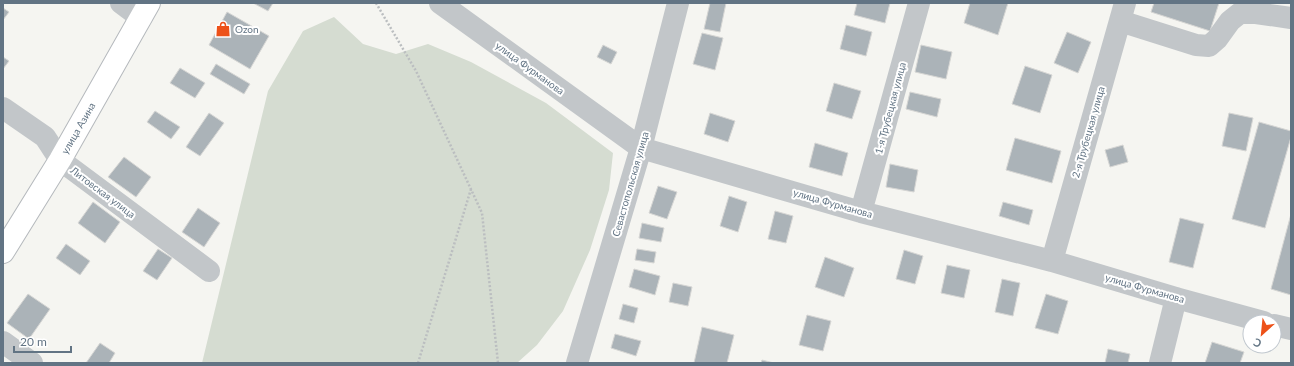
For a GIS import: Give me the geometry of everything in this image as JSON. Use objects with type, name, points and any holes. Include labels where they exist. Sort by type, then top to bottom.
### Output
[{"type":"main road","name":"улица Азина","points":[[3,252],[60,160],[145,10]]},
{"type":"street","points":[[121,3],[145,10]]},
{"type":"street","name":"улица Фурманова","points":[[440,3],[641,148],[861,212],[1052,261],[1242,316]]},
{"type":"street","name":"Севастопольская улица","points":[[580,362],[641,148],[678,3]]},
{"type":"street","name":"1-я Трубецкая улица","points":[[861,212],[919,3]]},
{"type":"street","points":[[1122,12],[1196,45],[1209,46],[1218,39],[1230,21],[1240,13],[1256,13],[1291,18]]},
{"type":"street","name":"2-я Трубецкая улица","points":[[1052,261],[1122,12]]},
{"type":"street","name":"Литовская улица","points":[[3,108],[45,137],[60,160],[209,271]]},
{"type":"street","points":[[1160,363],[1176,298]]},
{"type":"street","points":[[3,342],[32,363]]},
{"type":"path","points":[[376,3],[416,71],[482,213],[498,363]]},
{"type":"path","points":[[418,363],[471,189]]},
{"type":"shaded area","points":[[334,17],[363,44],[396,54],[428,44],[471,62],[546,103],[613,153],[609,190],[590,250],[563,311],[537,345],[517,363],[202,363],[268,91],[303,31]]},
{"type":"building","points":[[253,3],[273,3],[268,11]]},
{"type":"building","points":[[710,3],[726,3],[720,32],[704,29]]},
{"type":"building","points":[[857,3],[890,3],[885,23],[854,15]]},
{"type":"building","points":[[970,3],[1008,3],[998,35],[964,23]]},
{"type":"building","points":[[1154,3],[1219,3],[1210,31],[1151,12]]},
{"type":"building","points":[[3,8],[9,12],[3,20]]},
{"type":"building","points":[[227,12],[269,36],[250,69],[209,45]]},
{"type":"building","points":[[846,25],[872,32],[866,56],[840,49]]},
{"type":"building","points":[[1067,32],[1091,42],[1078,73],[1054,63]]},
{"type":"building","points":[[702,33],[723,38],[715,70],[693,64]]},
{"type":"building","points":[[603,45],[617,52],[611,64],[597,57]]},
{"type":"building","points":[[921,45],[952,52],[946,79],[915,72]]},
{"type":"building","points":[[3,57],[9,61],[3,69]]},
{"type":"building","points":[[216,64],[250,84],[244,94],[210,74]]},
{"type":"building","points":[[1025,66],[1052,75],[1040,113],[1012,104]]},
{"type":"building","points":[[180,68],[205,83],[195,98],[170,83]]},
{"type":"building","points":[[834,83],[861,91],[852,119],[826,111]]},
{"type":"building","points":[[910,92],[941,99],[937,117],[906,109]]},
{"type":"building","points":[[155,111],[180,127],[171,139],[147,122]]},
{"type":"building","points":[[209,113],[224,123],[200,156],[186,147]]},
{"type":"building","points":[[710,113],[735,121],[728,142],[704,134]]},
{"type":"building","points":[[1229,113],[1253,118],[1246,151],[1222,146]]},
{"type":"building","points":[[1259,122],[1291,131],[1291,137],[1265,228],[1232,219]]},
{"type":"building","points":[[1015,138],[1061,151],[1052,183],[1006,170]]},
{"type":"building","points":[[815,143],[848,153],[842,176],[809,167]]},
{"type":"building","points":[[1123,145],[1128,162],[1110,167],[1105,150]]},
{"type":"building","points":[[124,157],[151,177],[136,197],[108,177]]},
{"type":"building","points":[[890,164],[918,170],[914,192],[886,187]]},
{"type":"building","points":[[658,186],[677,192],[667,219],[649,213]]},
{"type":"building","points":[[729,196],[747,202],[738,232],[720,226]]},
{"type":"building","points":[[93,202],[120,222],[105,243],[78,223]]},
{"type":"building","points":[[1003,202],[1033,210],[1029,225],[999,216]]},
{"type":"building","points":[[198,208],[220,223],[204,247],[182,232]]},
{"type":"building","points":[[775,211],[793,216],[786,243],[768,239]]},
{"type":"building","points":[[1291,214],[1291,295],[1271,289]]},
{"type":"building","points":[[1180,218],[1204,224],[1193,268],[1169,262]]},
{"type":"building","points":[[642,223],[664,228],[661,242],[639,238]]},
{"type":"building","points":[[66,244],[90,261],[80,275],[56,258]]},
{"type":"building","points":[[158,249],[172,258],[157,280],[143,271]]},
{"type":"building","points":[[637,249],[656,252],[654,263],[635,260]]},
{"type":"building","points":[[904,250],[923,256],[915,284],[896,279]]},
{"type":"building","points":[[825,257],[854,268],[844,297],[815,287]]},
{"type":"building","points":[[947,265],[970,270],[964,298],[941,293]]},
{"type":"building","points":[[634,269],[660,276],[655,295],[629,287]]},
{"type":"building","points":[[1002,279],[1020,283],[1013,316],[995,312]]},
{"type":"building","points":[[673,283],[692,287],[688,306],[669,302]]},
{"type":"building","points":[[28,294],[50,309],[29,339],[7,323]]},
{"type":"building","points":[[1046,294],[1068,301],[1058,334],[1035,328]]},
{"type":"building","points":[[623,304],[638,308],[634,323],[619,319]]},
{"type":"building","points":[[807,315],[831,321],[823,351],[799,345]]},
{"type":"building","points":[[702,327],[734,335],[727,363],[694,363]]},
{"type":"building","points":[[615,334],[641,341],[636,356],[611,348]]},
{"type":"building","points":[[1212,342],[1242,351],[1243,354],[1240,363],[1205,363]]},
{"type":"building","points":[[100,343],[115,353],[109,363],[86,363]]},
{"type":"building","points":[[1108,349],[1130,354],[1128,363],[1105,363]]},
{"type":"building","points":[[762,360],[774,363],[761,363]]},
{"type":"place","name":"Ozon","points":[[223,29]]}]
